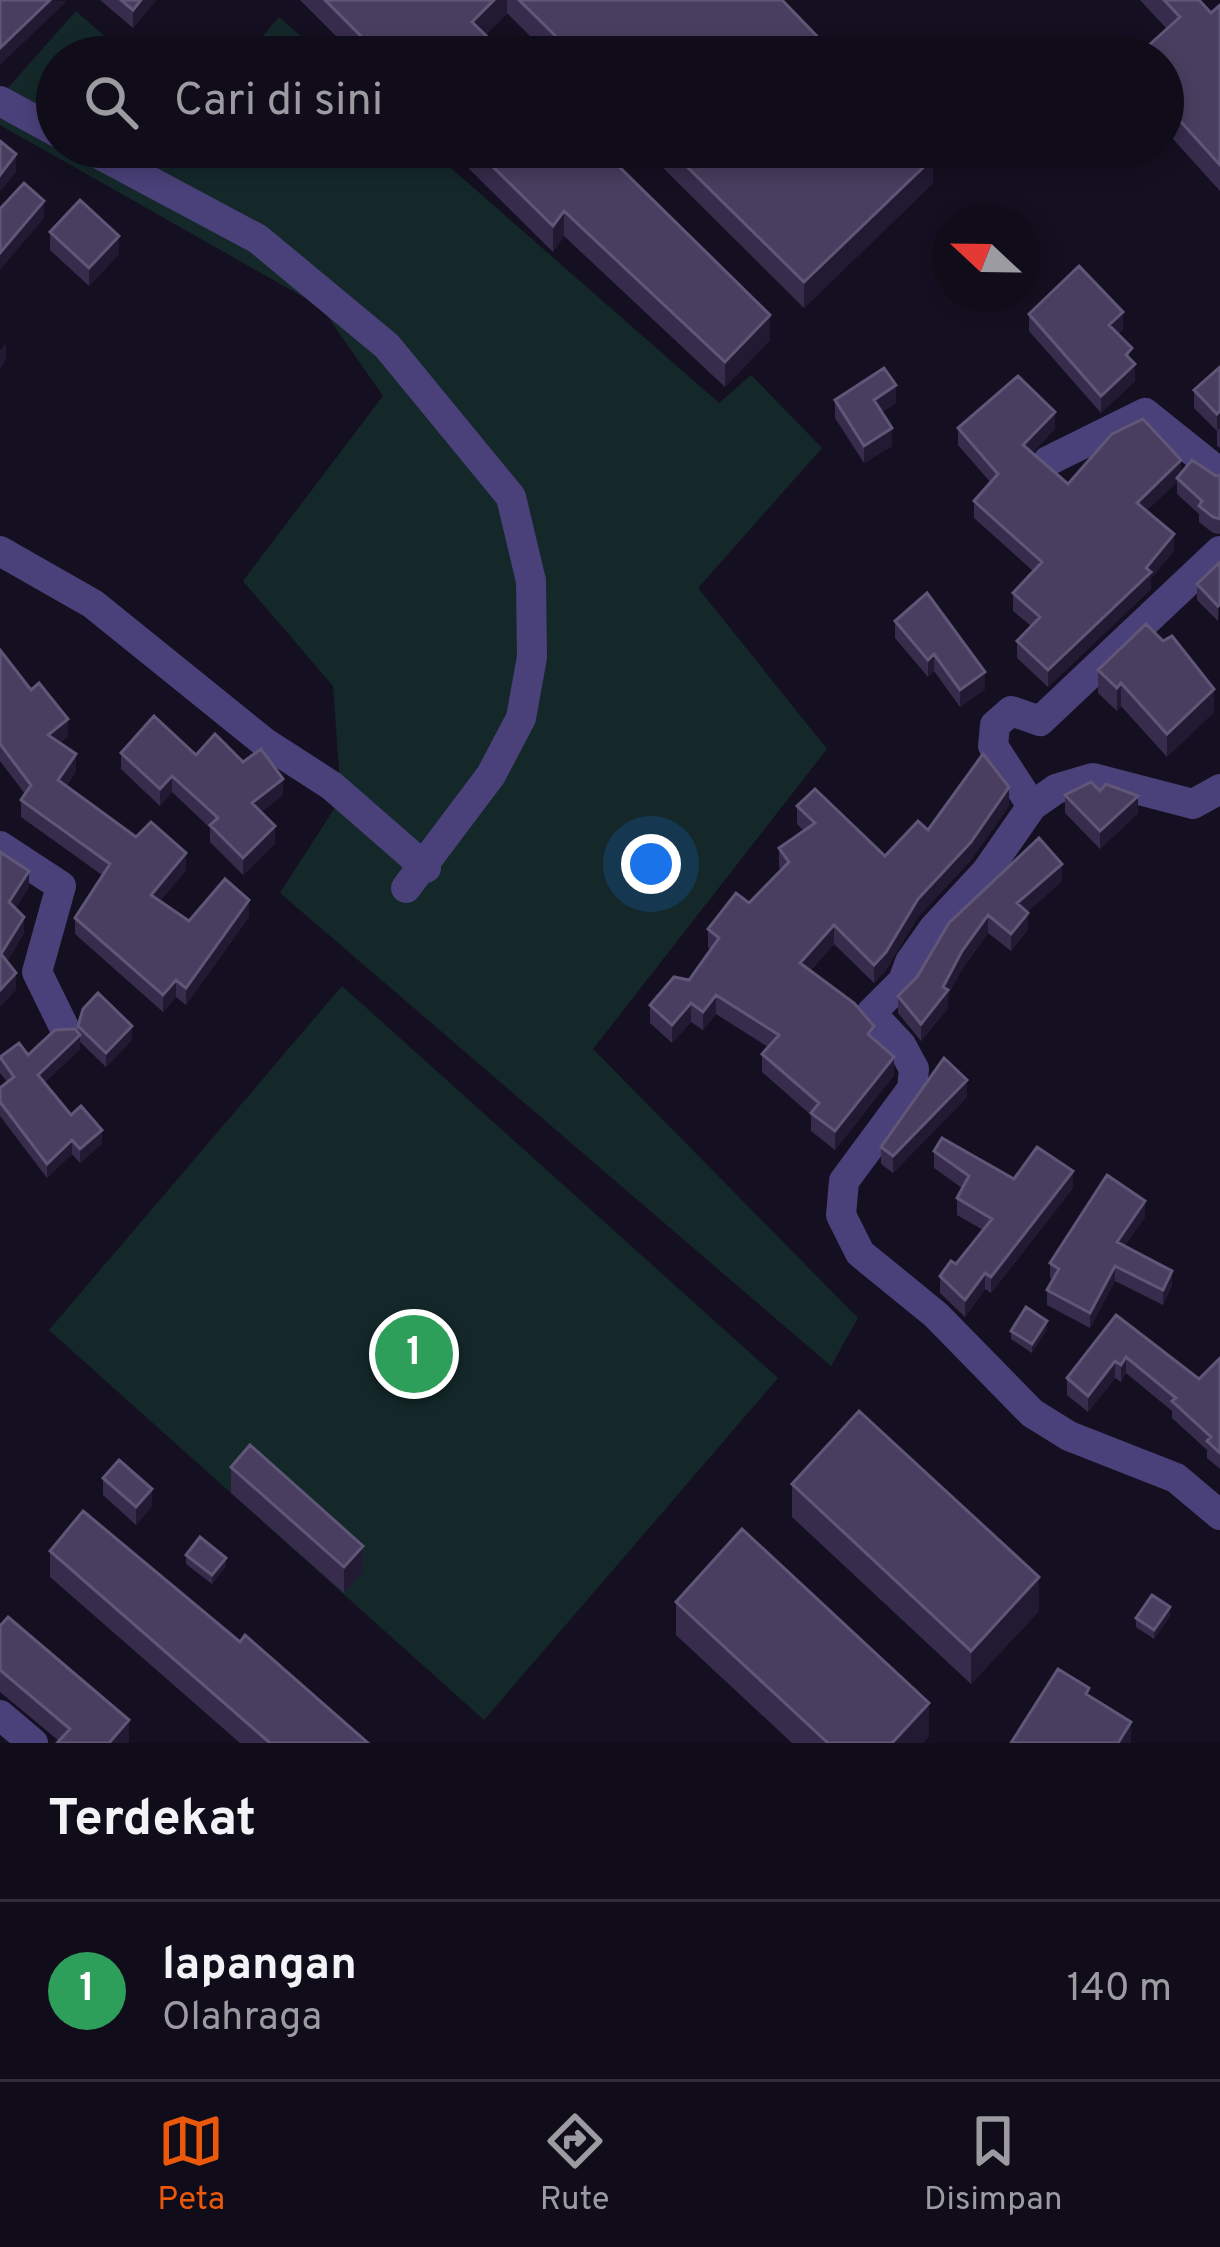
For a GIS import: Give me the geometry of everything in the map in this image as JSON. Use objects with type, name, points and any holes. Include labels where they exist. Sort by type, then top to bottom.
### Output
[{"type":"street","points":[[0,101],[36,121]]},
{"type":"street","points":[[0,550],[93,604],[264,742],[332,786],[416,878],[491,775],[521,718],[532,657],[531,581],[511,497],[387,346],[259,239],[125,168]]},
{"type":"street","points":[[1048,460],[1145,413],[1220,473]]},
{"type":"street","points":[[1032,806],[993,746],[995,725],[1011,711],[1040,721],[1220,551]]},
{"type":"street","points":[[1220,790],[1193,804],[1093,778],[1056,789],[1032,806],[986,872],[934,928],[903,981],[871,1012],[901,1045],[914,1069],[912,1089],[844,1181],[841,1215],[860,1253],[936,1316],[1032,1413],[1069,1436],[1176,1478],[1220,1515]]},
{"type":"street","points":[[0,846],[61,886],[37,972],[64,1027]]},
{"type":"street","points":[[0,1715],[33,1743]]},
{"type":"green space","points":[[76,11],[104,36],[54,36]]},
{"type":"green space","points":[[279,17],[300,36],[263,36]]},
{"type":"green space","points":[[36,56],[36,145],[0,125],[0,97]]},
{"type":"green space","points":[[76,168],[451,168],[719,403],[751,375],[822,448],[698,588],[827,749],[593,1049],[858,1318],[831,1366],[280,893],[341,798],[333,686],[243,581],[383,396],[321,307]]},
{"type":"green space","points":[[342,986],[778,1378],[484,1720],[49,1330]]},
{"type":"building","points":[[0,0],[50,0],[0,48]]},
{"type":"building","points":[[121,0],[141,0],[133,10]]},
{"type":"building","points":[[325,0],[494,0],[472,22],[486,36],[361,36]]},
{"type":"building","points":[[519,0],[782,0],[817,36],[556,36]]},
{"type":"building","points":[[1164,0],[1199,0],[1211,13],[1220,5],[1220,165],[1184,125],[1184,36],[1159,36],[1180,17]]},
{"type":"building","points":[[0,141],[16,154],[0,175]]},
{"type":"building","points":[[494,168],[620,168],[770,315],[725,362],[564,211],[553,226]]},
{"type":"building","points":[[688,168],[923,168],[804,282]]},
{"type":"building","points":[[24,183],[44,201],[0,253],[0,209]]},
{"type":"building","points":[[80,200],[119,236],[89,268],[50,232]]},
{"type":"building","points":[[1079,266],[1123,312],[1109,325],[1132,348],[1126,355],[1135,364],[1101,396],[1029,314],[1040,312],[1040,303]]},
{"type":"building","points":[[1220,367],[1220,411],[1217,414],[1194,390]]},
{"type":"building","points":[[884,368],[896,385],[874,400],[892,428],[864,446],[835,400]]},
{"type":"building","points":[[1018,376],[1055,412],[1023,445],[1068,484],[1112,434],[1143,419],[1181,460],[1137,503],[1174,534],[1146,568],[1151,572],[1048,670],[1017,641],[1040,617],[1013,593],[1042,562],[974,501],[998,474],[958,428]]},
{"type":"building","points":[[1192,460],[1220,475],[1220,519],[1199,506],[1202,501],[1177,478]]},
{"type":"building","points":[[1220,562],[1220,604],[1218,606],[1197,584]]},
{"type":"building","points":[[927,593],[985,672],[960,690],[934,654],[928,660],[895,621]]},
{"type":"building","points":[[1146,624],[1163,641],[1172,636],[1214,689],[1167,734],[1121,683],[1117,688],[1098,670]]},
{"type":"building","points":[[0,650],[31,690],[39,683],[68,719],[48,735],[76,754],[58,780],[136,837],[151,822],[186,853],[151,895],[189,921],[225,879],[249,900],[186,988],[176,980],[163,995],[75,918],[110,864],[21,800],[31,785],[0,744]]},
{"type":"building","points":[[154,716],[196,755],[215,734],[243,762],[261,749],[283,779],[252,803],[275,826],[243,858],[210,825],[218,818],[172,776],[160,789],[121,753]]},
{"type":"building","points":[[983,754],[1009,787],[971,842],[918,899],[886,952],[874,965],[834,925],[800,963],[854,1003],[874,1026],[868,1034],[894,1057],[835,1131],[811,1113],[819,1103],[762,1054],[779,1035],[716,995],[703,1012],[691,1003],[672,1025],[650,1005],[674,977],[689,980],[719,938],[708,929],[736,893],[749,903],[789,862],[779,848],[815,823],[797,806],[815,789],[885,856],[918,821],[928,830]]},
{"type":"building","points":[[1091,782],[1100,791],[1106,784],[1138,796],[1100,831],[1065,795]]},
{"type":"building","points":[[1039,838],[1062,864],[1017,903],[1028,913],[1011,934],[988,915],[962,951],[943,987],[948,990],[921,1024],[898,996],[917,977],[949,923]]},
{"type":"building","points":[[0,852],[29,871],[9,902],[24,917],[1,954],[16,973],[0,990]]},
{"type":"building","points":[[98,993],[132,1026],[106,1053],[78,1026],[83,1009]]},
{"type":"building","points":[[75,1029],[80,1035],[38,1075],[71,1115],[81,1106],[102,1130],[80,1149],[72,1140],[47,1164],[0,1102],[0,1088],[14,1077],[0,1057],[19,1043],[28,1055],[55,1030]]},
{"type":"building","points":[[944,1058],[967,1080],[893,1156],[881,1147]]},
{"type":"building","points":[[942,1138],[1014,1179],[1037,1147],[1073,1171],[991,1277],[985,1273],[965,1300],[940,1276],[951,1261],[956,1264],[992,1219],[957,1198],[969,1176],[934,1151]]},
{"type":"building","points":[[1107,1175],[1145,1201],[1117,1242],[1172,1271],[1163,1290],[1115,1266],[1090,1313],[1047,1290],[1059,1269],[1050,1263]]},
{"type":"building","points":[[1026,1307],[1047,1321],[1032,1344],[1011,1331]]},
{"type":"building","points":[[1116,1315],[1199,1379],[1220,1358],[1220,1453],[1207,1441],[1211,1437],[1172,1401],[1176,1398],[1126,1357],[1121,1365],[1115,1361],[1088,1396],[1067,1378]]},
{"type":"building","points":[[859,1411],[1039,1577],[971,1651],[792,1484]]},
{"type":"building","points":[[250,1445],[363,1546],[344,1567],[231,1467]]},
{"type":"building","points":[[119,1460],[152,1489],[136,1507],[103,1478]]},
{"type":"building","points":[[83,1511],[240,1642],[245,1635],[368,1743],[270,1743],[50,1551]]},
{"type":"building","points":[[742,1529],[929,1703],[892,1743],[828,1743],[676,1602]]},
{"type":"building","points":[[200,1537],[226,1558],[212,1575],[186,1555]]},
{"type":"building","points":[[1152,1595],[1170,1607],[1154,1630],[1136,1618]]},
{"type":"building","points":[[8,1617],[129,1720],[109,1743],[57,1743],[70,1729],[0,1670],[0,1626]]},
{"type":"building","points":[[1058,1669],[1089,1688],[1086,1694],[1131,1722],[1118,1743],[1011,1743]]},
{"type":"place","name":"lapangan","points":[[414,1354]]}]
